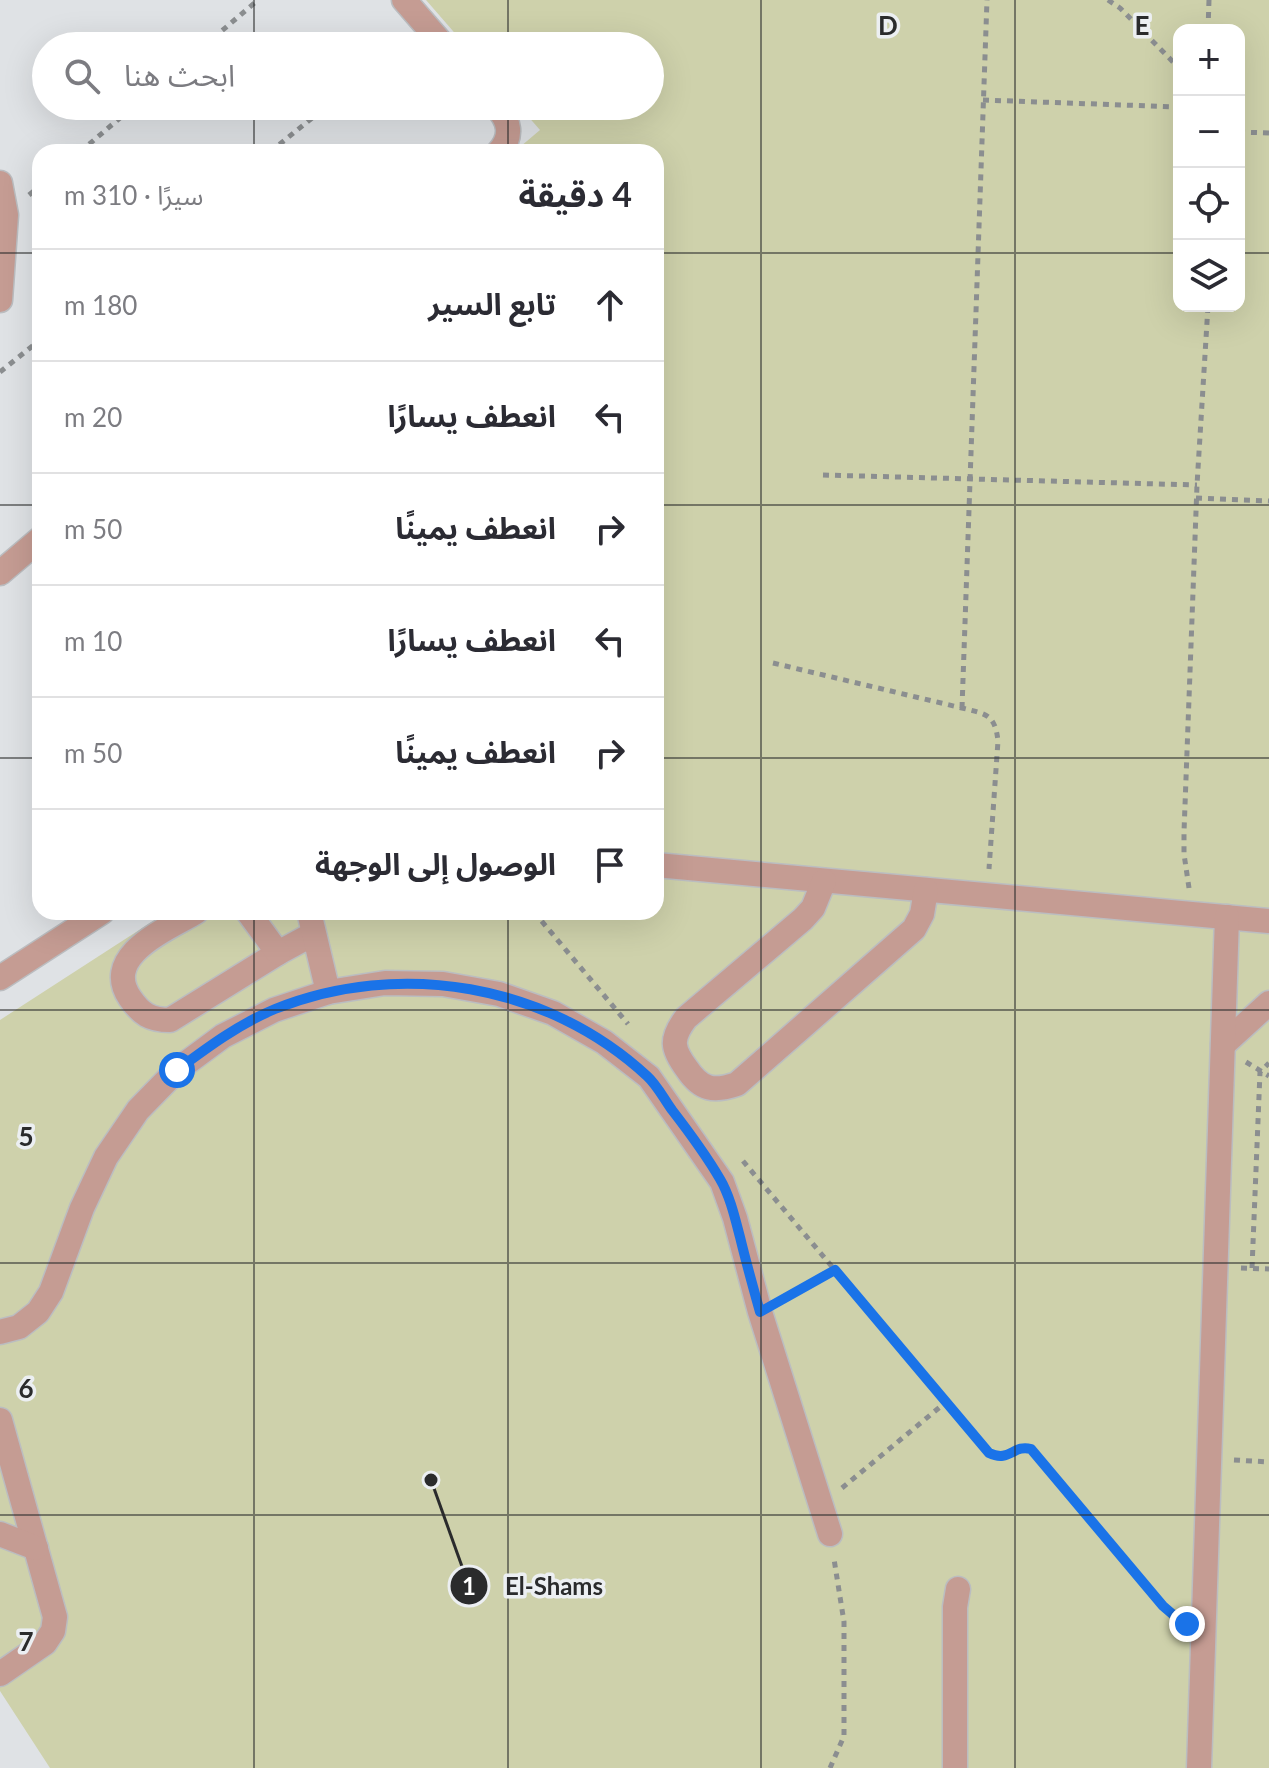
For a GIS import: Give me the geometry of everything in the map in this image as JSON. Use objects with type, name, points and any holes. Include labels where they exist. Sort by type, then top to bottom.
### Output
[{"type":"street","points":[[404,0],[432,32]]},
{"type":"street","points":[[505,144],[507,120]]},
{"type":"street","points":[[0,183],[6,215],[0,300]]},
{"type":"street","points":[[0,573],[32,546]]},
{"type":"street","points":[[664,866],[1269,921]]},
{"type":"street","points":[[824,881],[820,895],[803,919],[686,1018],[678,1029],[674,1042],[677,1055],[695,1081],[708,1088],[723,1089],[737,1084],[914,929],[922,914],[926,890]]},
{"type":"street","points":[[1199,1768],[1227,917]]},
{"type":"street","points":[[0,978],[90,920]]},
{"type":"street","points":[[183,920],[131,953],[123,968],[123,988],[139,1011],[155,1020],[170,1020],[278,953],[311,923],[328,992]]},
{"type":"street","points":[[254,920],[278,953]]},
{"type":"street","points":[[0,1332],[19,1327],[38,1312],[51,1292],[82,1208],[106,1157],[138,1110],[177,1070],[223,1036],[274,1010],[328,992],[385,983],[443,984],[499,994],[553,1013],[604,1042],[649,1077],[722,1182],[830,1534]]},
{"type":"street","points":[[1223,1045],[1269,1003]]},
{"type":"street","points":[[0,1420],[55,1617],[53,1631],[45,1643],[0,1674]]},
{"type":"street","points":[[0,1534],[36,1548]]},
{"type":"street","points":[[955,1768],[955,1607],[958,1589]]},
{"type":"path","points":[[220,32],[258,0]]},
{"type":"path","points":[[962,708],[987,0]]},
{"type":"path","points":[[1108,0],[1120,8],[1173,62]]},
{"type":"path","points":[[1208,24],[1209,0]]},
{"type":"path","points":[[983,100],[1173,107]]},
{"type":"path","points":[[89,144],[118,120]]},
{"type":"path","points":[[280,144],[310,120]]},
{"type":"path","points":[[1245,132],[1269,133]]},
{"type":"path","points":[[1190,914],[1184,832],[1196,498],[1208,312]]},
{"type":"path","points":[[0,372],[32,346]]},
{"type":"path","points":[[823,475],[1197,485]]},
{"type":"path","points":[[1196,498],[1269,501]]},
{"type":"path","points":[[773,663],[984,713],[993,719],[998,741],[987,895]]},
{"type":"path","points":[[541,920],[630,1026]]},
{"type":"path","points":[[1252,1268],[1260,1072],[1269,1063]]},
{"type":"path","points":[[736,1153],[989,1453],[1004,1457],[1020,1448],[1031,1449],[1163,1606],[1187,1624],[1204,1630]]},
{"type":"path","points":[[760,1312],[835,1270]]},
{"type":"path","points":[[821,1505],[946,1402]]},
{"type":"path","points":[[1209,1459],[1269,1462]]},
{"type":"path","points":[[830,1534],[844,1622],[844,1736],[830,1768]]},
{"type":"green space","points":[[426,0],[1269,0],[1269,1768],[50,1768],[0,1691],[0,1020],[155,920],[664,920],[664,144],[523,144],[540,130],[531,120],[664,120],[664,32],[454,32]]},
{"type":"place","name":"El-Shams","points":[[431,1480]]},
{"type":"route","points":[[177,1070],[223,1036],[274,1010],[328,992],[385,983],[443,984],[499,994],[553,1013],[604,1042],[649,1077],[699,1146],[722,1182],[760,1312],[835,1270],[989,1453],[1004,1457],[1020,1448],[1031,1449],[1163,1606],[1187,1624]]}]
